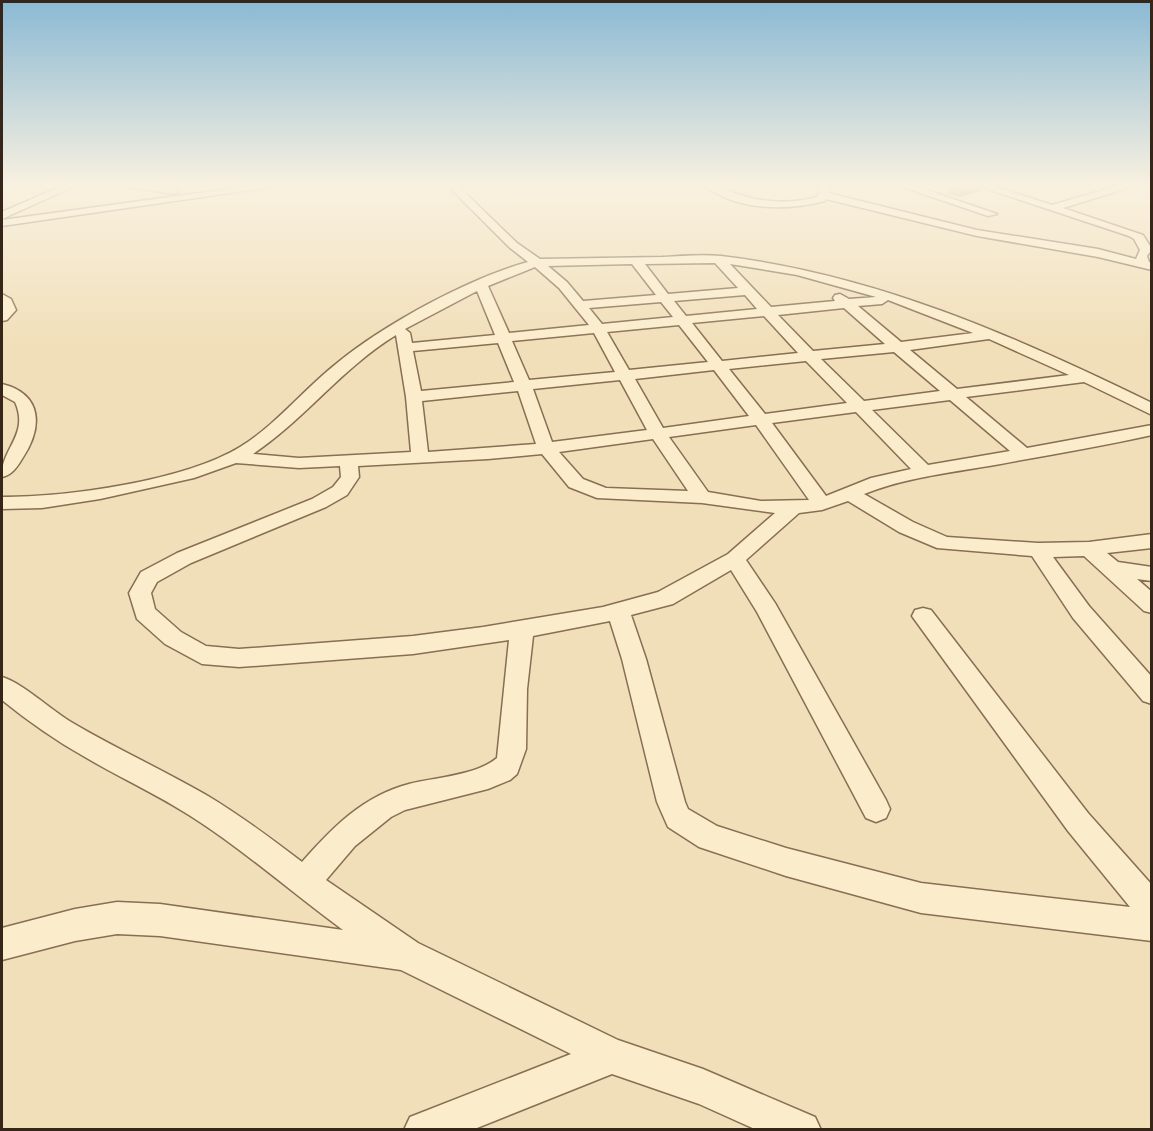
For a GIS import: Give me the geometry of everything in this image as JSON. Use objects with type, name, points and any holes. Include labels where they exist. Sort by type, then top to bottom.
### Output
[{"type":"street","points":[[505,238],[563,285],[581,305],[598,328],[657,432],[702,496]]},
{"type":"street","points":[[1008,238],[1075,248],[1147,265]]},
{"type":"street","points":[[1139,238],[1146,250],[1141,256],[1147,265]]},
{"type":"street","points":[[718,259],[808,355],[924,471]]},
{"type":"street","points":[[2,503],[35,504],[71,500],[181,476],[235,458],[264,436],[374,341],[402,324],[482,285],[521,267],[537,263],[718,259],[762,264],[817,276],[895,298],[993,335],[1152,410]]},
{"type":"street","points":[[636,260],[761,420],[822,504]]},
{"type":"street","points":[[817,276],[845,303],[1022,453]]},
{"type":"street","points":[[482,285],[524,386],[546,448],[576,483],[604,494],[702,496],[761,507],[793,508],[822,504],[878,482],[924,471],[1098,442],[1152,430]]},
{"type":"street","points":[[581,305],[746,291]]},
{"type":"street","points":[[2,298],[9,310],[2,317]]},
{"type":"street","points":[[405,348],[895,298]]},
{"type":"street","points":[[402,324],[414,397],[420,457]]},
{"type":"street","points":[[414,397],[993,335]]},
{"type":"street","points":[[235,458],[299,463],[546,448],[1086,377]]},
{"type":"street","points":[[2,389],[21,398],[27,412],[28,429],[21,448],[2,472]]},
{"type":"street","points":[[348,460],[351,477],[340,491],[319,503],[184,558],[149,577],[140,593],[145,613],[173,638],[202,656],[239,658],[413,645],[522,630],[665,598],[735,559],[793,508]]},
{"type":"street","points":[[850,494],[927,538],[953,544],[1038,550],[1089,549],[1152,541]]},
{"type":"street","points":[[1089,549],[1152,605]]},
{"type":"street","points":[[1038,550],[1081,612],[1152,694]]},
{"type":"street","points":[[735,559],[767,609],[876,809]]},
{"type":"street","points":[[1112,569],[1152,574]]},
{"type":"street","points":[[618,610],[634,659],[671,802],[678,818],[709,837],[786,862],[921,898],[1152,925]]},
{"type":"street","points":[[923,616],[1078,822],[1152,909]]},
{"type":"street","points":[[304,883],[328,853],[361,821],[396,800],[490,777],[506,768],[512,752],[515,689],[522,630]]},
{"type":"street","points":[[2,687],[41,717],[82,742],[198,805],[253,842],[304,883],[406,955],[612,1056],[703,1087],[802,1130]]},
{"type":"street","points":[[2,945],[75,925],[117,918],[160,920],[406,955]]},
{"type":"street","points":[[423,1130],[612,1056]]}]
